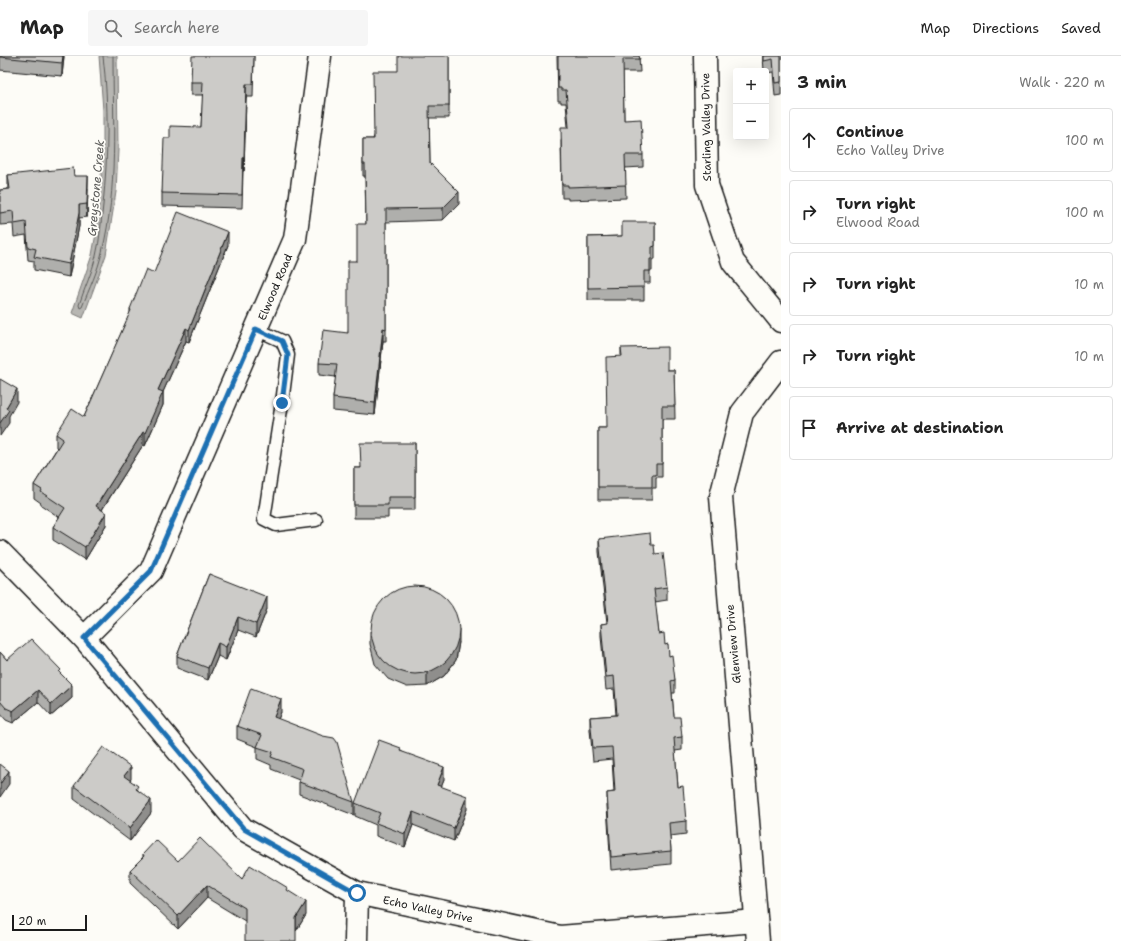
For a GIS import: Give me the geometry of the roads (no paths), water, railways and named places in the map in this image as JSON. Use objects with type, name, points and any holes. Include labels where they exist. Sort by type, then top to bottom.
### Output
[{"type":"street","name":"Elwood Road","points":[[84,638],[151,571],[295,239],[320,56]]},
{"type":"street","name":"Starling Valley Drive","points":[[705,56],[707,185],[733,262],[781,321]]},
{"type":"street","name":"Glenview Drive","points":[[757,931],[721,497],[742,413],[781,362]]},
{"type":"street","name":"Echo Valley Drive","points":[[4,564],[84,638],[244,829],[357,893],[560,937],[757,931]]},
{"type":"street","points":[[356,941],[357,893]]},
{"type":"lane","points":[[256,329],[282,341],[288,355],[264,519],[276,525],[316,520]]},
{"type":"water","points":[[99,56],[117,56],[118,150],[116,192],[106,255],[83,318],[72,313],[92,255],[97,228],[103,150],[103,110]]},
{"type":"water label","name":"Greystone Creek","points":[[96,188]]}]
